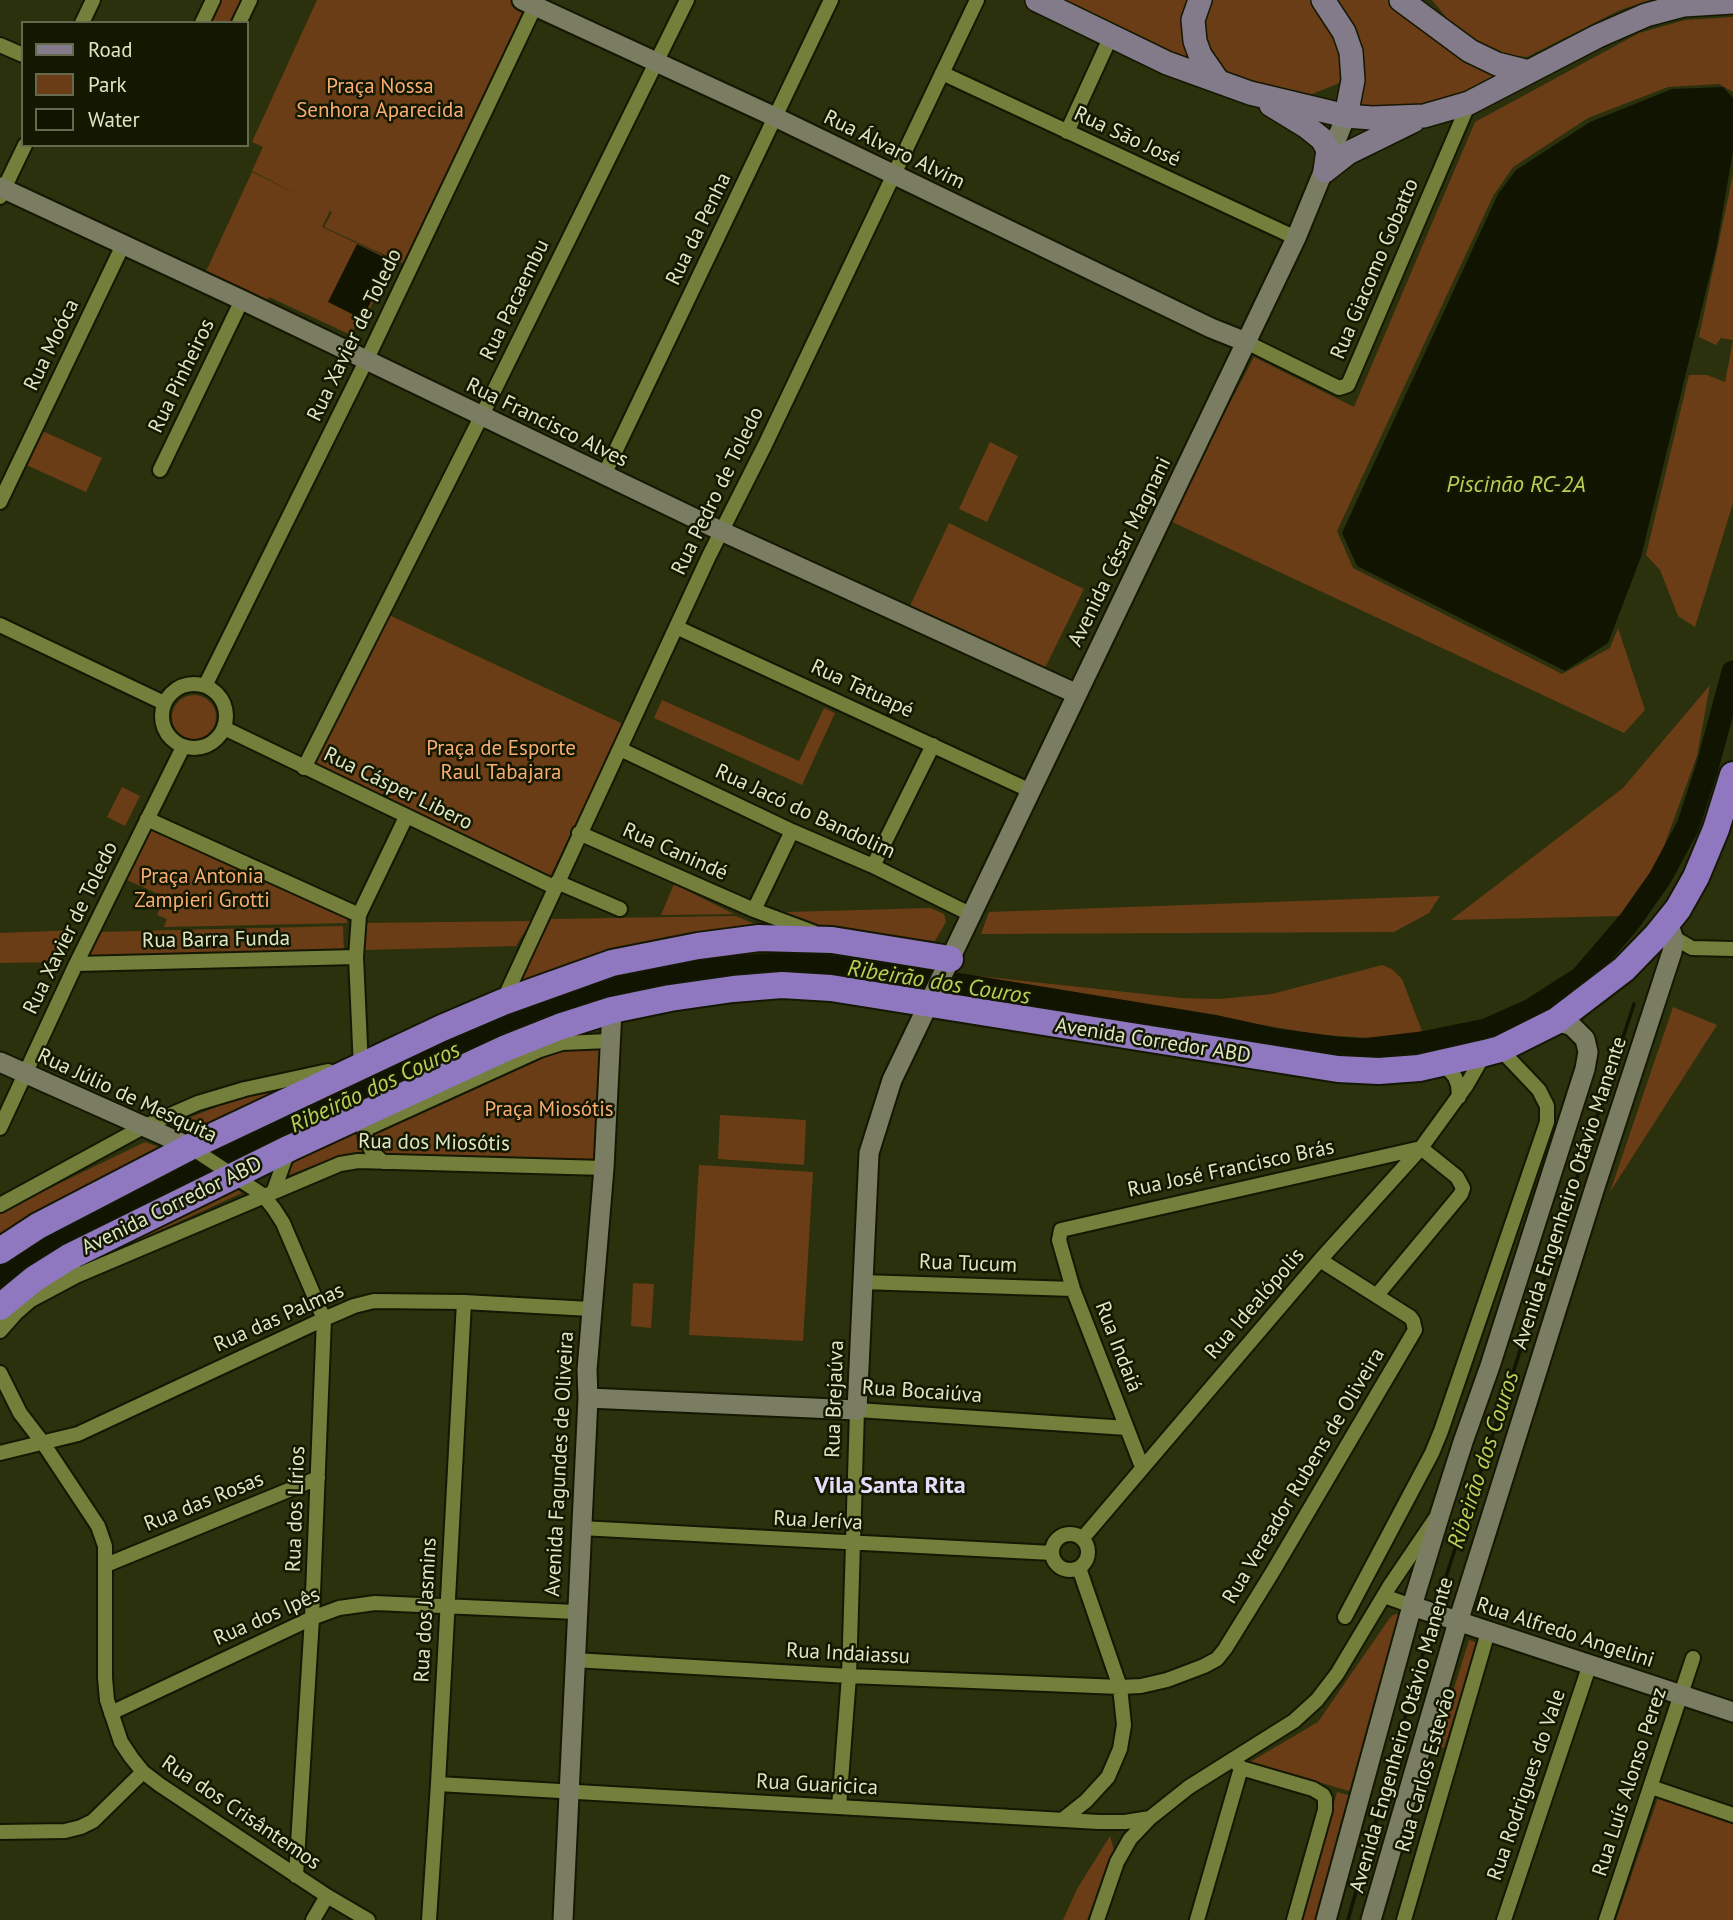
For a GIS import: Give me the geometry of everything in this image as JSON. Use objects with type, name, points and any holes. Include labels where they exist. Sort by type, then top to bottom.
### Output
[{"type":"highway","name":"Avenida Corredor ABD","points":[[0,1307],[34,1279],[73,1266],[228,1170],[365,1119],[506,1048],[611,1010],[670,998],[782,985],[831,988],[929,999],[1338,1069],[1379,1071],[1436,1064],[1493,1051],[1556,1021],[1671,929],[1716,829],[1733,775]]},
{"type":"highway","name":"Avenida Corredor ABD","points":[[0,1251],[38,1226],[442,1028],[503,1002],[612,963],[698,946],[759,938],[832,940],[948,964]]},
{"type":"main road","points":[[1037,0],[1167,63],[1250,93],[1346,116],[1424,116]]},
{"type":"main road","points":[[1200,0],[1193,20],[1195,41],[1200,55],[1219,81]]},
{"type":"main road","points":[[1323,0],[1347,40],[1353,65],[1346,116]]},
{"type":"main road","points":[[1401,0],[1440,30],[1485,59],[1529,72]]},
{"type":"main road","points":[[1424,0],[1440,30]]},
{"type":"main road","points":[[1325,171],[1359,148],[1424,116],[1469,103],[1598,36],[1646,15],[1684,5],[1733,2]]},
{"type":"main road","points":[[1288,103],[1332,94],[1353,80]]},
{"type":"main road","points":[[1250,93],[1322,139],[1328,150],[1325,171]]},
{"type":"street","points":[[83,21],[93,0]]},
{"type":"street","points":[[203,21],[214,0]]},
{"type":"street","points":[[240,21],[250,0]]},
{"type":"street","name":"Rua Pacaembu","points":[[304,768],[687,0]]},
{"type":"street","name":"Rua da Penha","points":[[604,475],[831,0]]},
{"type":"street","name":"Rua Pedro de Toledo","points":[[503,1002],[676,626],[977,0]]},
{"type":"street","name":"Rua Álvaro Alvim","points":[[532,2],[656,64],[775,117],[1211,328],[1246,342]]},
{"type":"street","name":"Rua Xavier de Toledo","points":[[205,686],[367,359],[532,2]]},
{"type":"street","points":[[1067,132],[1111,36]]},
{"type":"street","points":[[0,44],[21,54]]},
{"type":"street","name":"Rua São José","points":[[942,73],[1296,238]]},
{"type":"street","name":"Rua Giacomo Gobatto","points":[[1246,342],[1339,388],[1348,385],[1469,103]]},
{"type":"street","name":"Avenida César Magnani","points":[[929,999],[972,915],[1296,238],[1346,116]]},
{"type":"street","points":[[1,191],[24,147]]},
{"type":"street","name":"Rua Francisco Alves","points":[[1,191],[242,300],[721,531],[1077,694]]},
{"type":"street","name":"Rua Moóca","points":[[0,502],[123,245]]},
{"type":"street","name":"Rua Pinheiros","points":[[160,470],[242,300]]},
{"type":"street","points":[[0,625],[164,703]]},
{"type":"street","name":"Rua Tatuapé","points":[[676,626],[1031,791]]},
{"type":"street","points":[[183,686],[205,686],[218,695],[224,705],[224,728],[214,741],[200,748],[183,747],[171,739],[164,729],[161,714],[164,703],[174,691],[183,686]]},
{"type":"street","name":"Rua Cásper Libero","points":[[224,728],[406,817],[555,885],[620,909]]},
{"type":"street","points":[[873,866],[933,745]]},
{"type":"street","name":"Rua Xavier de Toledo","points":[[0,1128],[76,964],[183,747]]},
{"type":"street","name":"Rua Jacó do Bandolim","points":[[620,749],[972,915]]},
{"type":"street","points":[[361,1068],[356,957],[359,915],[406,817]]},
{"type":"street","points":[[147,819],[359,915]]},
{"type":"street","points":[[754,910],[792,831]]},
{"type":"street","name":"Rua Canindé","points":[[579,833],[754,910],[832,940]]},
{"type":"street","points":[[1671,929],[1692,948],[1733,949]]},
{"type":"street","name":"Avenida Engenheiro Otávio Manente","points":[[1371,1920],[1453,1620],[1672,952],[1671,929]]},
{"type":"street","name":"Rua Barra Funda","points":[[76,964],[356,957]]},
{"type":"street","name":"Rua Brejaúva","points":[[839,1807],[849,1676],[862,1282],[870,1153],[892,1080],[929,999]]},
{"type":"street","name":"Avenida Fagundes de Oliveira","points":[[563,1920],[590,1310],[604,1168],[611,1010]]},
{"type":"street","name":"Avenida Engenheiro Otávio Manente","points":[[1326,1920],[1417,1608],[1441,1511],[1585,1069],[1588,1052],[1585,1039],[1572,1026],[1556,1021]]},
{"type":"street","points":[[383,1162],[373,1153],[365,1119],[400,1114],[540,1050],[562,1044],[609,1041]]},
{"type":"street","points":[[1345,1617],[1441,1431],[1547,1122],[1547,1106],[1539,1090],[1493,1051]]},
{"type":"street","name":"Rua Idealópolis","points":[[1082,1539],[1320,1260],[1421,1148],[1493,1051]]},
{"type":"street","name":"Rua Júlio de Mesquita","points":[[0,1062],[145,1126],[195,1150],[228,1170]]},
{"type":"street","points":[[1436,1064],[1449,1070],[1455,1077],[1459,1097]]},
{"type":"street","points":[[0,1205],[145,1126],[198,1103],[328,1070]]},
{"type":"street","points":[[269,1192],[290,1148]]},
{"type":"street","points":[[1377,1295],[1461,1194],[1463,1188],[1457,1177],[1421,1148]]},
{"type":"street","name":"Rua José Francisco Brás","points":[[1059,1240],[1061,1230],[1067,1227],[1421,1148]]},
{"type":"street","name":"Rua dos Miosótis","points":[[0,1331],[16,1313],[73,1266],[340,1164],[358,1161],[604,1168]]},
{"type":"street","name":"Rua dos Lírios","points":[[228,1170],[269,1192],[324,1319],[312,1618],[296,1876]]},
{"type":"street","name":"Rua Indaiá","points":[[1059,1240],[1073,1289],[1142,1468]]},
{"type":"street","name":"Rua Vereador Rubens de Oliveira","points":[[1120,1687],[1141,1686],[1167,1680],[1217,1659],[1413,1334],[1413,1321],[1320,1260]]},
{"type":"street","name":"Rua Tucum","points":[[862,1282],[1073,1289]]},
{"type":"street","name":"Rua das Palmas","points":[[0,1453],[78,1434],[324,1319],[374,1301],[464,1302],[590,1310]]},
{"type":"street","name":"Rua dos Jasmins","points":[[429,1920],[464,1302]]},
{"type":"street","name":"Rua dos Crisântemos","points":[[0,1373],[20,1413],[98,1526],[106,1565],[105,1678],[111,1713],[121,1742],[143,1772],[296,1876],[368,1920]]},
{"type":"street","name":"Rua Bocaiúva","points":[[588,1398],[857,1410],[1127,1428]]},
{"type":"street","name":"Rua das Rosas","points":[[106,1565],[317,1479]]},
{"type":"street","points":[[1097,1920],[1112,1874],[1125,1847],[1150,1818],[1189,1787],[1237,1763],[1294,1721],[1317,1700],[1337,1674],[1422,1535],[1441,1511]]},
{"type":"street","name":"Rua Jeríva","points":[[581,1528],[1052,1553]]},
{"type":"street","points":[[1071,1535],[1082,1539],[1088,1549],[1087,1560],[1079,1568],[1061,1568],[1052,1553],[1056,1542],[1071,1535]]},
{"type":"street","points":[[1062,1820],[1096,1791],[1112,1770],[1123,1736],[1124,1714],[1120,1687],[1079,1568]]},
{"type":"street","name":"Rua Alfredo Angelini","points":[[1384,1596],[1733,1712]]},
{"type":"street","name":"Rua dos Ipês","points":[[111,1713],[312,1618],[357,1604],[576,1612]]},
{"type":"street","name":"Rua Carlos Estevão","points":[[1404,1920],[1488,1632]]},
{"type":"street","name":"Rua Luís Alonso Perez","points":[[1606,1920],[1693,1658]]},
{"type":"street","name":"Rua Indaiassu","points":[[574,1660],[849,1676],[1120,1687]]},
{"type":"street","name":"Rua Rodrigues do Vale","points":[[1504,1920],[1590,1664]]},
{"type":"street","points":[[1237,1763],[1313,1789],[1325,1799],[1325,1810],[1294,1920]]},
{"type":"street","points":[[1197,1920],[1237,1763]]},
{"type":"street","points":[[0,1832],[81,1827],[93,1821],[143,1772]]},
{"type":"street","name":"Rua Guaricica","points":[[438,1784],[1062,1820],[1110,1822],[1150,1818]]},
{"type":"street","points":[[1651,1787],[1733,1815]]},
{"type":"street","points":[[1110,1822],[1120,1831],[1125,1847]]},
{"type":"street","points":[[313,1920],[327,1896]]},
{"type":"green space","points":[[219,0],[244,0],[234,21],[209,21]]},
{"type":"green space","name":"Praça Nossa Senhora Aparecida","points":[[317,0],[520,0],[532,6],[409,266],[324,227],[332,212],[330,211],[322,227],[393,260],[363,323],[358,321],[351,335],[269,297],[263,308],[202,280],[252,172],[303,197],[252,171],[263,147],[252,142]]},
{"type":"green space","points":[[1057,0],[1197,0],[1204,68]]},
{"type":"green space","points":[[1207,0],[1315,0],[1341,44],[1342,82],[1312,94],[1290,96],[1231,80],[1202,42]]},
{"type":"green space","points":[[1329,0],[1394,0],[1514,75],[1436,105],[1353,112]]},
{"type":"green space","points":[[1432,0],[1651,0],[1620,10],[1527,57],[1495,54],[1465,35]]},
{"type":"green space","points":[[1733,17],[1733,92],[1719,84],[1668,87],[1588,118],[1513,167],[1493,196],[1337,531],[1353,568],[1562,674],[1610,648],[1618,628],[1645,710],[1624,733],[1168,520],[1254,357],[1354,407],[1475,122],[1639,33],[1685,20]]},
{"type":"green space","points":[[1733,174],[1733,340],[1721,338],[1716,345],[1699,337]]},
{"type":"green space","points":[[1733,340],[1733,503],[1695,627],[1678,616],[1660,570],[1646,555],[1689,375],[1707,375],[1725,382]]},
{"type":"green space","points":[[38,429],[102,458],[86,492],[22,463]]},
{"type":"green space","points":[[990,442],[1018,456],[987,522],[959,509]]},
{"type":"green space","points":[[949,523],[1084,589],[1042,674],[908,610]]},
{"type":"green space","name":"Praça de Esporte Raul Tabajara","points":[[387,614],[623,724],[549,879],[312,764]]},
{"type":"green space","points":[[1710,685],[1697,756],[1656,868],[1620,916],[1451,920],[1623,788]]},
{"type":"green space","points":[[194,695],[209,702],[216,717],[209,732],[194,739],[179,732],[172,717],[179,702]]},
{"type":"green space","points":[[662,700],[799,761],[824,708],[835,713],[802,785],[654,718]]},
{"type":"green space","points":[[122,787],[140,796],[125,826],[107,817]]},
{"type":"green space","name":"Praça Antonia Zampieri Grotti","points":[[152,825],[346,913],[347,923],[164,927],[167,919],[157,915],[165,897],[127,880]]},
{"type":"green space","points":[[674,884],[734,914],[661,915]]},
{"type":"green space","points":[[1440,896],[1429,913],[1394,932],[981,934],[989,912]]},
{"type":"green space","points":[[930,908],[944,914],[946,922],[935,941],[886,939],[829,930],[783,917],[787,912]]},
{"type":"green space","points":[[736,916],[759,926],[516,989],[551,919]]},
{"type":"green space","points":[[531,921],[516,946],[364,950],[363,923]]},
{"type":"green space","points":[[343,926],[344,954],[83,963],[97,932]]},
{"type":"green space","points":[[76,930],[59,962],[0,963],[0,933]]},
{"type":"green space","points":[[1382,965],[1392,969],[1402,979],[1422,1031],[1412,1036],[1373,1038],[1321,1035],[1193,1013],[967,982],[969,975],[1181,998],[1219,999],[1272,994]]},
{"type":"green space","points":[[1673,1007],[1717,1025],[1610,1192]]},
{"type":"green space","name":"Praça Miosótis","points":[[606,1044],[601,1164],[385,1160],[368,1131],[562,1048]]},
{"type":"green space","points":[[305,1078],[186,1138],[173,1130],[176,1123],[239,1098]]},
{"type":"green space","points":[[720,1115],[806,1120],[804,1165],[718,1159]]},
{"type":"green space","points":[[364,1127],[375,1157],[363,1154],[338,1156],[284,1177],[291,1159]]},
{"type":"green space","points":[[145,1142],[162,1148],[0,1236],[0,1212]]},
{"type":"green space","points":[[699,1165],[813,1172],[803,1341],[689,1335]]},
{"type":"green space","points":[[228,1182],[242,1193],[95,1260],[92,1259]]},
{"type":"green space","points":[[633,1283],[654,1284],[651,1328],[631,1326]]},
{"type":"green space","points":[[1398,1614],[1403,1622],[1352,1792],[1250,1762],[1318,1722],[1389,1619]]},
{"type":"green space","points":[[1469,1640],[1478,1643],[1444,1748],[1436,1746]]},
{"type":"green space","points":[[1337,1792],[1351,1796],[1319,1920],[1303,1920]]},
{"type":"green space","points":[[1658,1798],[1733,1824],[1733,1920],[1616,1920]]},
{"type":"green space","points":[[1110,1836],[1115,1854],[1087,1920],[1063,1920],[1077,1889]]},
{"type":"water","name":"Piscinão RC-2A","points":[[1723,87],[1733,98],[1733,151],[1716,250],[1641,557],[1608,643],[1565,671],[1357,566],[1342,533],[1498,194],[1516,170],[1590,122],[1672,89]]},
{"type":"water","points":[[357,244],[392,261],[362,319],[328,302]]},
{"type":"waterway","name":"Ribeirão dos Couros","points":[[0,1278],[44,1247],[82,1226],[407,1070],[552,1009],[654,978],[735,967],[798,963],[901,975],[1213,1026],[1276,1040],[1363,1050],[1422,1043],[1486,1030],[1531,1010],[1581,978],[1629,922],[1660,878],[1688,826],[1733,672]]},
{"type":"waterway","name":"Ribeirão dos Couros","points":[[1436,1607],[1634,1004]]},
{"type":"waterway","name":"Ribeirão dos Couros","points":[[1348,1920],[1433,1618]]},
{"type":"district","name":"Vila Santa Rita","points":[[890,1486]]}]
